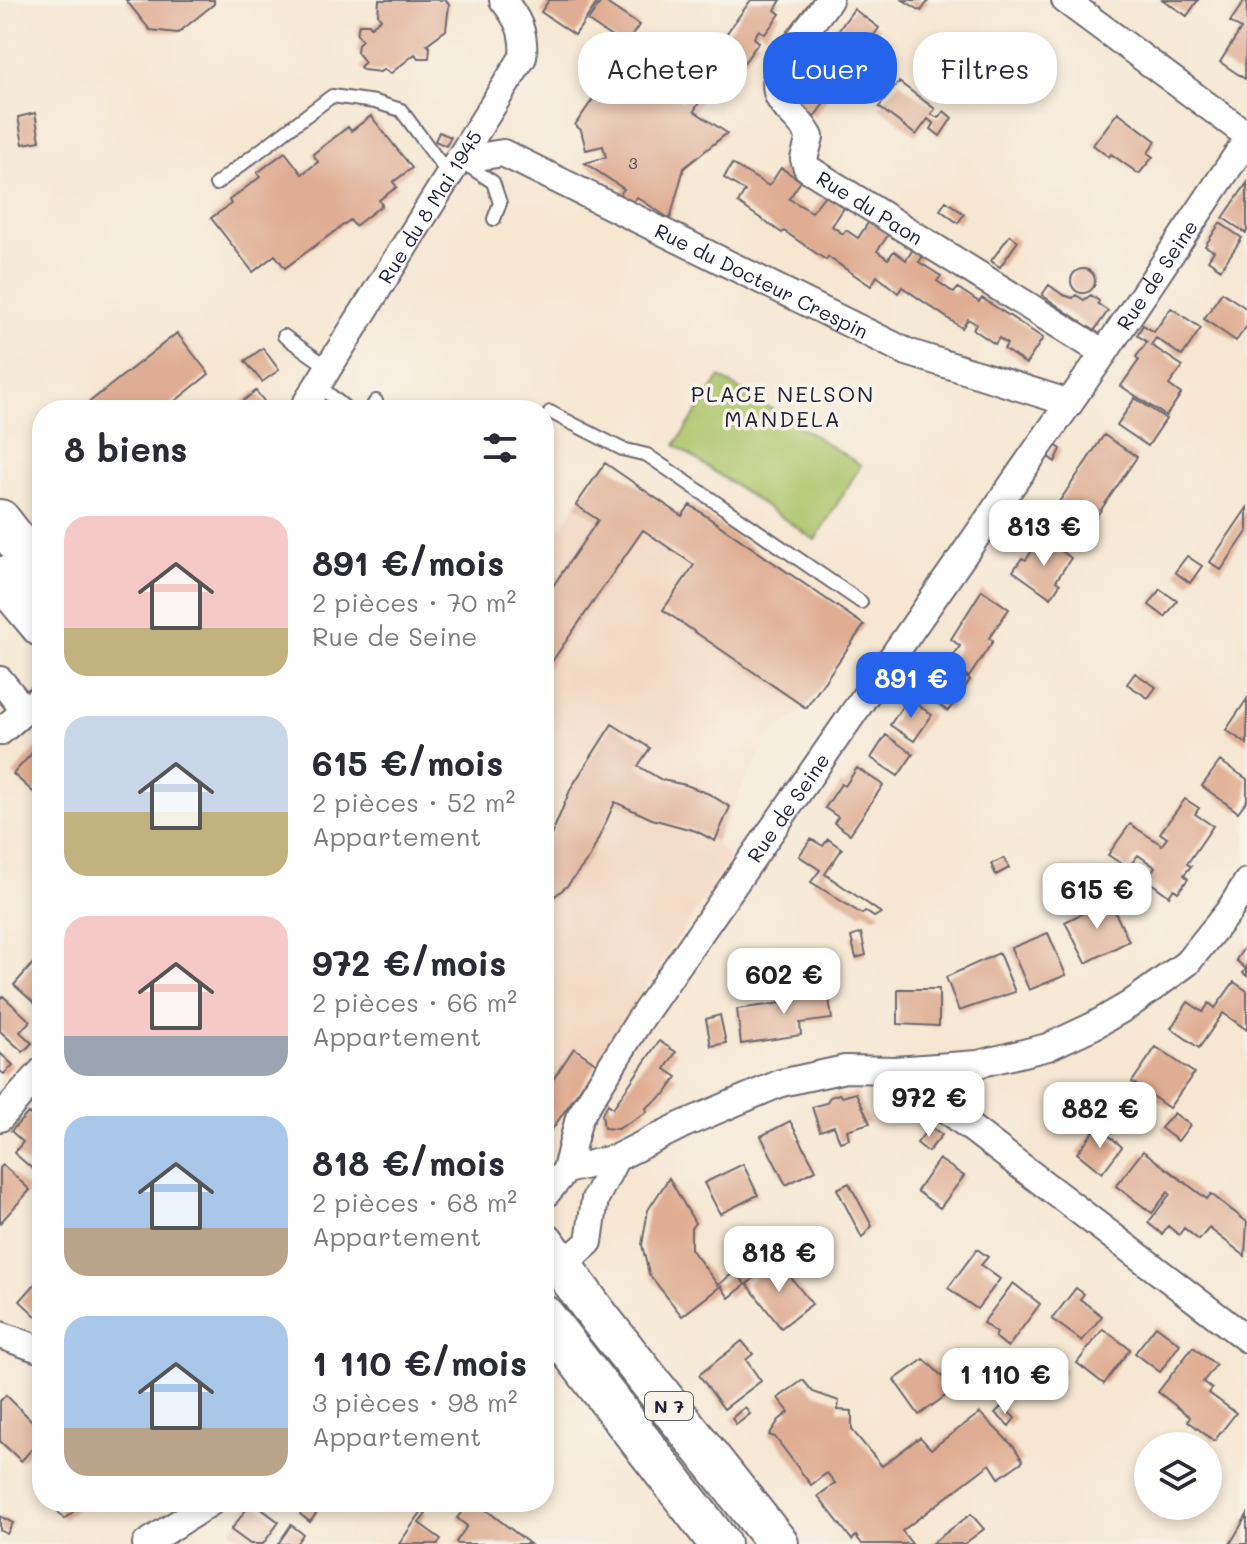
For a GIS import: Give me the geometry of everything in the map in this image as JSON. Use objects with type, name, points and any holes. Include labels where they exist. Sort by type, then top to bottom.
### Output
[{"type":"main road","points":[[0,520],[32,561]]},
{"type":"main road","points":[[0,577],[32,615]]},
{"type":"main road","name":"N 7","points":[[554,1267],[618,1342],[778,1544]]},
{"type":"main road","name":"N 7","points":[[554,1329],[720,1544]]},
{"type":"street","name":"Rue du 8 Mai 1945","points":[[308,400],[523,57],[524,37],[518,20],[503,0]]},
{"type":"street","name":"Rue du Paon","points":[[829,0],[779,66],[775,78],[777,100],[810,137],[804,159],[807,168],[1104,353]]},
{"type":"street","points":[[1065,0],[1247,137]]},
{"type":"street","name":"Rue de Seine","points":[[566,1170],[579,1118],[639,1021],[1070,403],[1247,137]]},
{"type":"street","name":"Rue du Docteur Crespin","points":[[454,168],[503,153],[907,352],[1070,403]]},
{"type":"street","points":[[0,680],[32,703]]},
{"type":"street","points":[[0,732],[32,706]]},
{"type":"street","points":[[554,1184],[566,1170],[616,1158],[682,1125],[781,1083],[845,1069],[895,1070],[978,1064],[1048,1047],[1129,1005],[1187,963],[1229,911],[1247,882]]},
{"type":"street","points":[[895,1070],[1247,1339]]},
{"type":"street","points":[[0,1118],[32,1082]]},
{"type":"street","points":[[554,1260],[589,1242],[595,1199],[616,1158]]},
{"type":"street","points":[[0,1335],[32,1346]]},
{"type":"street","points":[[146,1544],[176,1512]]},
{"type":"lane","points":[[216,184],[332,96],[375,102],[401,110],[454,168],[493,182],[500,203],[494,219]]},
{"type":"lane","points":[[284,336],[323,376],[341,400]]},
{"type":"lane","points":[[554,414],[622,449],[647,455],[861,602]]},
{"type":"shaded area","points":[[605,463],[681,516],[690,505],[864,625],[806,708],[770,734],[715,841],[730,859],[554,1126],[554,537]]},
{"type":"green space","points":[[720,377],[861,465],[815,540],[675,445]]},
{"type":"building","points":[[126,0],[214,0],[214,4],[178,33],[150,30]]},
{"type":"building","points":[[379,0],[446,0],[449,5],[446,30],[427,44],[430,48],[429,58],[418,58],[415,54],[390,74],[384,69],[380,72],[360,67],[365,62],[357,52],[362,40],[357,34],[359,24],[369,24],[371,27],[381,19],[378,15]]},
{"type":"building","points":[[549,0],[599,0],[575,35],[541,12]]},
{"type":"building","points":[[602,0],[639,25],[634,32],[604,32],[588,21]]},
{"type":"building","points":[[751,0],[781,0],[775,10],[780,14],[766,32],[759,30],[754,38],[759,42],[747,58],[747,32],[728,32]]},
{"type":"building","points":[[903,0],[929,0],[921,11]]},
{"type":"building","points":[[1163,0],[1198,0],[1187,16]]},
{"type":"building","points":[[1245,0],[1245,79],[1220,62],[1241,29],[1230,22]]},
{"type":"building","points":[[854,9],[879,28],[876,32],[838,31]]},
{"type":"building","points":[[899,82],[913,92],[913,104],[928,104],[935,109],[931,114],[938,118],[944,111],[952,118],[940,136],[931,129],[934,124],[928,119],[916,135],[879,107],[881,104],[897,104]]},
{"type":"building","points":[[590,104],[698,104],[694,111],[727,133],[684,168],[670,219],[637,197],[631,205],[617,198],[624,189],[585,163],[606,157],[603,146],[586,150],[581,130],[575,125]]},
{"type":"building","points":[[797,104],[823,104],[814,117]]},
{"type":"building","points":[[1118,112],[1156,141],[1148,153],[1153,157],[1139,174],[1093,145]]},
{"type":"building","points":[[35,113],[40,141],[23,144],[18,117]]},
{"type":"building","points":[[371,116],[412,168],[393,182],[397,187],[379,200],[382,205],[355,226],[350,220],[285,268],[275,255],[253,272],[211,218],[260,177],[257,173],[285,152],[302,174],[318,162],[313,154],[348,127],[351,131]]},
{"type":"building","points":[[439,132],[451,137],[446,146],[435,141]]},
{"type":"building","points":[[732,164],[769,186],[781,168],[801,181],[789,199],[812,212],[825,195],[844,208],[832,226],[843,234],[846,230],[858,238],[870,220],[889,234],[877,251],[888,259],[894,251],[906,260],[918,242],[928,249],[919,262],[941,276],[937,281],[954,293],[958,288],[979,302],[982,298],[1043,338],[1026,364],[1004,349],[1007,344],[999,338],[995,344],[973,329],[976,324],[968,319],[962,328],[902,287],[898,293],[877,276],[871,286],[738,203],[745,191],[724,178]]},
{"type":"building","points":[[1247,183],[1247,231],[1246,233],[1223,218]]},
{"type":"building","points":[[946,201],[964,214],[958,223],[940,210]]},
{"type":"building","points":[[1220,223],[1242,238],[1221,269],[1208,260],[1214,251],[1205,246]]},
{"type":"building","points":[[1010,235],[1018,241],[1000,267],[991,261]]},
{"type":"building","points":[[1083,269],[1091,273],[1095,281],[1091,289],[1083,293],[1075,289],[1071,281],[1075,273]]},
{"type":"building","points":[[1049,285],[1073,298],[1076,295],[1084,300],[1091,295],[1108,311],[1094,331],[1042,295]]},
{"type":"building","points":[[1222,292],[1247,309],[1247,326],[1236,341],[1204,319]]},
{"type":"building","points":[[1171,308],[1201,328],[1182,356],[1156,338],[1151,345],[1183,366],[1169,385],[1181,394],[1166,416],[1121,386],[1147,342],[1137,335],[1143,325],[1154,332]]},
{"type":"building","points":[[177,333],[209,374],[176,400],[92,400]]},
{"type":"building","points":[[263,348],[279,370],[262,382],[245,361]]},
{"type":"building","points":[[256,391],[263,400],[244,400]]},
{"type":"building","points":[[1135,398],[1166,419],[1148,446],[1117,425]]},
{"type":"building","points":[[1104,435],[1137,457],[1085,533],[1053,511]]},
{"type":"building","points":[[1055,445],[1061,449],[1055,462],[1047,456]]},
{"type":"building","points":[[605,463],[682,516],[690,505],[864,625],[806,708],[663,610],[694,565],[643,530],[554,659],[554,584],[598,520],[576,505]]},
{"type":"building","points":[[1247,508],[1247,532],[1221,570],[1210,562]]},
{"type":"building","points":[[1045,539],[1071,558],[1056,581],[1060,584],[1051,598],[1013,571],[1022,558],[1026,560]]},
{"type":"building","points":[[1187,556],[1202,566],[1190,583],[1175,572]]},
{"type":"building","points":[[1160,589],[1177,601],[1165,617],[1149,605]]},
{"type":"building","points":[[982,590],[1009,609],[989,638],[993,641],[969,677],[949,663],[960,646],[951,639]]},
{"type":"building","points":[[934,664],[946,673],[951,667],[970,680],[948,711],[917,690]]},
{"type":"building","points":[[1135,673],[1156,687],[1148,698],[1127,684]]},
{"type":"building","points":[[908,698],[932,715],[914,741],[890,725]]},
{"type":"building","points":[[1247,699],[1247,744],[1226,730]]},
{"type":"building","points":[[612,724],[650,748],[638,766],[662,780],[709,794],[730,807],[715,841],[696,831],[652,819],[615,802],[590,857],[567,886],[554,897],[554,829],[571,788]]},
{"type":"building","points":[[886,735],[913,754],[898,776],[871,758]]},
{"type":"building","points":[[32,753],[32,791],[13,774]]},
{"type":"building","points":[[1220,761],[1247,779],[1247,800],[1238,812],[1202,786]]},
{"type":"building","points":[[857,768],[883,785],[850,834],[834,823],[838,817],[825,808],[841,784],[845,786]]},
{"type":"building","points":[[1185,799],[1199,808],[1195,814],[1213,826],[1187,864],[1191,866],[1184,875],[1188,879],[1178,892],[1174,889],[1169,896],[1146,879],[1155,867],[1138,855],[1128,868],[1108,855],[1130,824],[1162,845],[1167,838],[1160,833]]},
{"type":"building","points":[[811,839],[823,846],[828,839],[842,849],[825,874],[881,913],[874,917],[865,911],[862,914],[811,882],[820,870],[799,856]]},
{"type":"building","points":[[1004,858],[1009,868],[996,875],[991,864]]},
{"type":"building","points":[[1109,900],[1129,941],[1086,963],[1065,922]]},
{"type":"building","points":[[861,933],[866,955],[856,958],[851,937]]},
{"type":"building","points":[[1048,933],[1066,975],[1029,990],[1011,948]]},
{"type":"building","points":[[1247,943],[1247,976],[1243,973],[1246,969],[1236,960]]},
{"type":"building","points":[[999,953],[1015,992],[959,1011],[946,977]]},
{"type":"building","points":[[32,964],[32,1001],[14,985]]},
{"type":"building","points":[[1234,982],[1247,991],[1247,1030],[1223,1013],[1199,1048],[1171,1028],[1188,1002],[1203,1012],[1209,1003],[1215,1008]]},
{"type":"building","points":[[827,985],[832,1019],[800,1023],[801,1035],[741,1044],[737,1009],[797,1001],[796,989]]},
{"type":"building","points":[[898,989],[939,989],[939,1026],[898,1024]]},
{"type":"building","points":[[3,996],[30,1021],[20,1032],[32,1043],[23,1052],[0,1031],[0,999]]},
{"type":"building","points":[[720,1015],[726,1043],[711,1046],[706,1019]]},
{"type":"building","points":[[659,1041],[676,1052],[665,1069],[677,1077],[665,1094],[646,1108],[647,1112],[618,1129],[604,1128],[602,1114],[608,1104],[613,1108]]},
{"type":"building","points":[[1156,1047],[1194,1073],[1169,1108],[1132,1082]]},
{"type":"building","points":[[574,1048],[597,1064],[554,1126],[554,1078]]},
{"type":"building","points":[[0,1053],[13,1065],[4,1074],[0,1071]]},
{"type":"building","points":[[856,1093],[870,1123],[847,1130],[849,1139],[840,1142],[834,1126],[820,1131],[812,1107],[826,1103],[830,1097],[839,1094],[842,1097]]},
{"type":"building","points":[[28,1113],[32,1116],[32,1168],[14,1153],[23,1142],[11,1131]]},
{"type":"building","points":[[1174,1113],[1190,1125],[1178,1141],[1161,1128]]},
{"type":"building","points":[[790,1121],[816,1170],[786,1185],[761,1136]]},
{"type":"building","points":[[930,1126],[942,1135],[928,1152],[917,1143]]},
{"type":"building","points":[[1098,1126],[1122,1147],[1102,1173],[1077,1153]]},
{"type":"building","points":[[1143,1151],[1207,1199],[1211,1194],[1247,1222],[1245,1256],[1209,1228],[1199,1240],[1184,1228],[1179,1235],[1168,1226],[1162,1234],[1148,1223],[1170,1194],[1168,1192],[1152,1213],[1116,1186]]},
{"type":"building","points":[[939,1159],[964,1176],[940,1208],[917,1191]]},
{"type":"building","points":[[743,1164],[758,1195],[720,1214],[704,1183]]},
{"type":"building","points":[[3,1165],[30,1190],[0,1223],[0,1168]]},
{"type":"building","points":[[669,1178],[695,1223],[691,1228],[691,1249],[718,1285],[737,1270],[745,1285],[729,1298],[721,1286],[682,1316],[649,1274],[642,1245],[648,1210]]},
{"type":"building","points":[[849,1183],[872,1226],[862,1238],[837,1189]]},
{"type":"building","points":[[977,1249],[988,1257],[981,1265],[1000,1279],[977,1309],[948,1288]]},
{"type":"building","points":[[777,1260],[812,1304],[781,1328],[747,1284]]},
{"type":"building","points":[[1013,1283],[1040,1304],[1008,1347],[995,1337],[997,1333],[983,1323]]},
{"type":"building","points":[[32,1287],[32,1312],[20,1301]]},
{"type":"building","points":[[1076,1288],[1084,1294],[1080,1299],[1102,1316],[1082,1341],[1052,1319]]},
{"type":"building","points":[[1156,1326],[1180,1344],[1160,1372],[1135,1353]]},
{"type":"building","points":[[1103,1329],[1130,1349],[1104,1384],[1077,1363]]},
{"type":"building","points":[[742,1341],[753,1354],[746,1360],[761,1381],[724,1409],[699,1375]]},
{"type":"building","points":[[1193,1347],[1216,1365],[1203,1382],[1212,1389],[1209,1393],[1236,1413],[1221,1432],[1202,1432],[1188,1421],[1190,1417],[1158,1392]]},
{"type":"building","points":[[924,1359],[943,1377],[950,1367],[973,1391],[965,1399],[955,1389],[919,1415],[894,1380]]},
{"type":"building","points":[[1054,1361],[1066,1370],[1047,1394],[1035,1385]]},
{"type":"building","points":[[803,1380],[813,1392],[839,1401],[838,1410],[852,1411],[852,1430],[882,1466],[920,1437],[931,1449],[980,1413],[1014,1447],[1023,1461],[999,1478],[990,1464],[902,1531],[912,1544],[862,1544],[856,1536],[852,1540],[818,1496],[835,1483],[827,1473],[811,1485],[775,1437],[769,1435],[789,1412],[778,1398]]},
{"type":"building","points":[[6,1395],[32,1421],[32,1449],[21,1461],[0,1441],[0,1401]]},
{"type":"building","points":[[1002,1406],[1015,1418],[1009,1426],[995,1413]]},
{"type":"building","points":[[745,1407],[750,1414],[736,1425],[732,1418]]},
{"type":"building","points":[[59,1512],[73,1512],[64,1519]]},
{"type":"building","points":[[244,1512],[266,1512],[279,1522],[263,1544],[250,1544],[231,1530]]},
{"type":"building","points":[[302,1512],[317,1512],[310,1522],[300,1514]]},
{"type":"building","points":[[421,1512],[426,1514],[419,1523],[441,1539],[438,1544],[399,1544]]},
{"type":"building","points":[[462,1512],[489,1512],[530,1544],[458,1544],[456,1542],[467,1526],[457,1518]]},
{"type":"building","points":[[971,1514],[984,1529],[964,1544],[931,1544]]},
{"type":"building","points":[[1247,1515],[1247,1544],[1230,1544]]},
{"type":"building","points":[[0,1516],[13,1523],[7,1534],[0,1530]]},
{"type":"building","points":[[291,1525],[303,1534],[296,1544],[278,1544]]},
{"type":"district","name":"PLACE NELSON MANDELA","points":[[783,406]]}]
